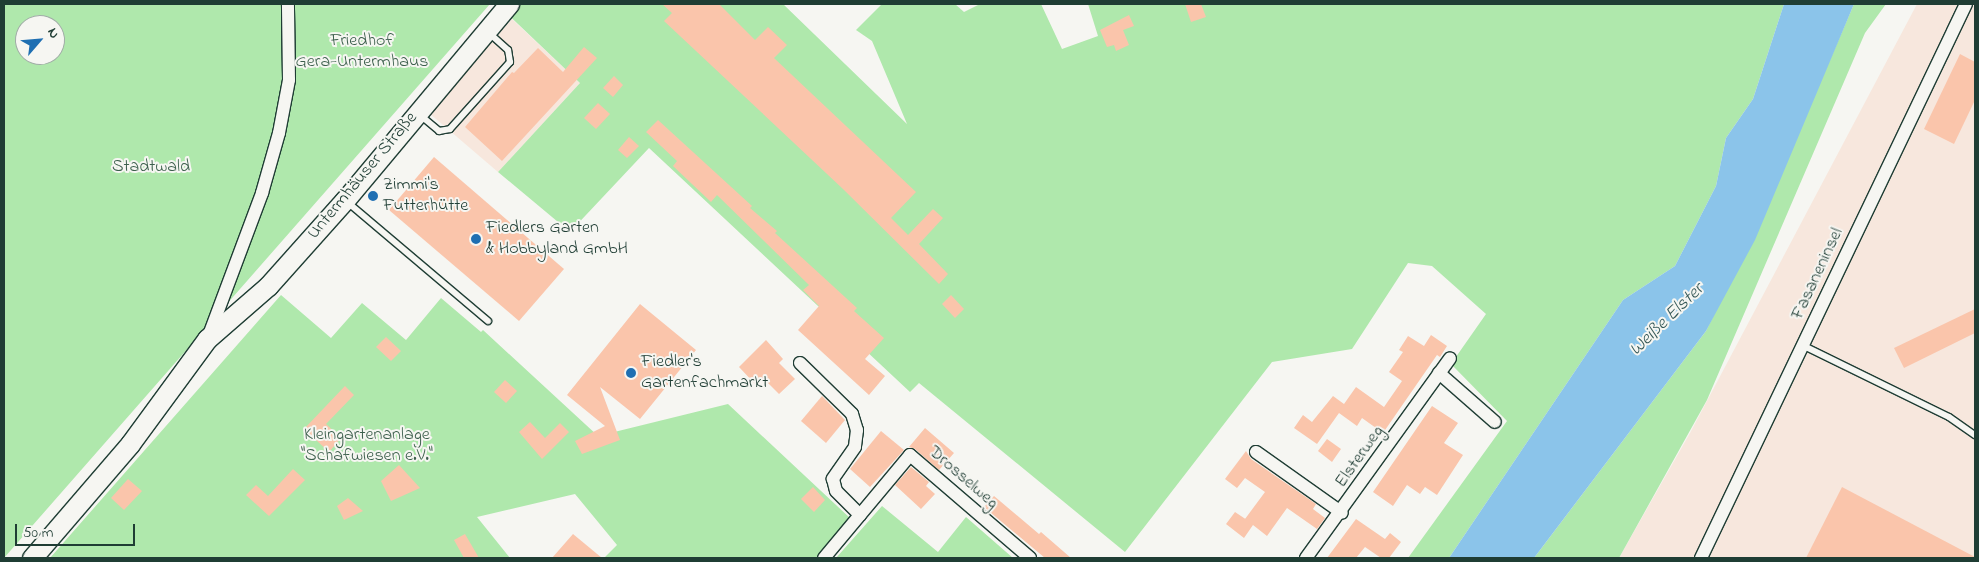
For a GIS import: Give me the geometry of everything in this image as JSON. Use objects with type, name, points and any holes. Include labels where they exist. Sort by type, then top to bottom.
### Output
[{"type":"main road","name":"Untermhäuser Straße","points":[[32,558],[130,444],[207,340],[268,286],[345,200],[509,4]]},
{"type":"street","name":"Untermhäuser Straße","points":[[207,340],[262,193],[280,134],[289,80],[288,4]]},
{"type":"street","name":"Fasaneninsel","points":[[1701,558],[1966,4]]},
{"type":"street","name":"Elsterweg","points":[[1306,558],[1342,513],[1450,358]]},
{"type":"street","points":[[800,363],[852,414],[857,430],[855,447],[833,479],[836,491],[860,515]]},
{"type":"street","points":[[1439,373],[1495,422]]},
{"type":"street","points":[[1256,452],[1342,513]]},
{"type":"street","name":"Drosselweg","points":[[824,558],[910,455],[1030,558]]},
{"type":"lane","points":[[417,113],[439,131],[450,129],[510,62],[508,50],[486,30]]},
{"type":"lane","points":[[345,200],[488,321]]},
{"type":"lane","points":[[1804,346],[1950,417],[1975,435]]},
{"type":"shaded area","points":[[1917,4],[1975,4],[1975,558],[1619,558],[1690,433]]},
{"type":"shaded area","points":[[512,19],[580,83],[498,172],[429,113]]},
{"type":"green space","name":"Stadtwald","points":[[4,4],[490,4],[4,558]]},
{"type":"green space","points":[[497,4],[783,4],[907,124],[872,41],[856,30],[882,4],[955,4],[964,12],[980,4],[1041,4],[1062,49],[1098,36],[1088,4],[1784,4],[1753,99],[1726,138],[1716,186],[1675,266],[1623,300],[1449,558],[1408,558],[1507,421],[1451,364],[1486,314],[1432,266],[1408,263],[1352,349],[1272,362],[1125,552],[919,383],[910,392],[649,148],[570,232],[498,172],[580,83]]},
{"type":"green space","points":[[1854,4],[1886,4],[1865,33],[1707,400],[1619,558],[1534,558],[1706,331],[1763,215]]},
{"type":"green space","name":"Kleingartenanlage \"Schafwiesen e.V.\"","points":[[281,295],[331,338],[362,303],[406,340],[441,298],[481,332],[483,330],[598,436],[728,404],[851,519],[818,558],[604,558],[617,545],[575,494],[477,517],[510,558],[50,558]]},
{"type":"green space","points":[[882,506],[938,552],[966,517],[1013,558],[836,558]]},
{"type":"water","name":"Weiße Elster","points":[[1784,4],[1854,4],[1755,240],[1706,331],[1534,558],[1449,558],[1623,300],[1675,266],[1716,186],[1726,138],[1753,99]]},
{"type":"building","points":[[662,4],[719,4],[755,40],[768,27],[787,45],[774,58],[916,192],[891,218],[908,235],[933,209],[943,218],[919,244],[948,274],[939,284],[843,189],[664,21],[672,13]]},
{"type":"building","points":[[1185,4],[1201,4],[1206,17],[1191,22]]},
{"type":"building","points":[[1129,15],[1134,26],[1123,30],[1129,45],[1116,51],[1114,45],[1107,47],[1100,30]]},
{"type":"building","points":[[584,47],[597,58],[502,161],[465,127],[512,72],[514,73],[538,48],[563,72]]},
{"type":"building","points":[[1960,54],[1975,62],[1975,100],[1954,144],[1924,129]]},
{"type":"building","points":[[614,76],[623,85],[613,97],[603,88]]},
{"type":"building","points":[[598,103],[610,114],[596,129],[584,118]]},
{"type":"building","points":[[658,120],[752,206],[750,208],[777,231],[775,233],[857,308],[854,311],[884,338],[865,359],[885,376],[869,395],[798,330],[819,306],[803,290],[809,285],[717,195],[711,202],[673,166],[677,161],[646,132]]},
{"type":"building","points":[[629,137],[639,146],[627,158],[618,150]]},
{"type":"building","name":"Fiedlers Garten & Hobbyland GmbH","points":[[434,157],[564,269],[519,321],[389,210]]},
{"type":"building","points":[[951,295],[964,309],[955,318],[942,304]]},
{"type":"building","name":"Fiedler's Gartenfachmarkt","points":[[640,304],[696,350],[640,419],[600,387],[620,440],[582,454],[575,441],[605,426],[567,395]]},
{"type":"building","points":[[1975,309],[1975,333],[1904,368],[1894,348]]},
{"type":"building","points":[[1431,335],[1447,346],[1440,357],[1437,355],[1383,433],[1362,418],[1357,426],[1339,413],[1317,444],[1294,428],[1303,415],[1312,422],[1333,396],[1344,404],[1356,387],[1384,407],[1402,381],[1389,372],[1403,352],[1399,350],[1408,336],[1424,346]]},
{"type":"building","points":[[386,337],[401,351],[391,361],[376,347]]},
{"type":"building","points":[[766,340],[783,359],[779,363],[795,379],[779,394],[763,378],[756,385],[739,367]]},
{"type":"building","points":[[505,380],[517,391],[506,403],[494,392]]},
{"type":"building","points":[[345,386],[354,395],[326,424],[341,438],[329,452],[304,429]]},
{"type":"building","points":[[822,396],[845,420],[826,443],[801,421]]},
{"type":"building","points":[[1432,406],[1458,423],[1444,443],[1463,455],[1437,495],[1425,487],[1420,494],[1407,485],[1393,506],[1373,492]]},
{"type":"building","points":[[530,422],[545,438],[560,423],[569,432],[542,459],[519,432]]},
{"type":"building","points":[[925,428],[954,453],[939,470],[915,449],[909,447]]},
{"type":"building","points":[[881,431],[904,450],[870,487],[850,469]]},
{"type":"building","points":[[1327,439],[1341,449],[1332,462],[1318,451]]},
{"type":"building","points":[[1246,451],[1251,459],[1316,504],[1313,509],[1325,518],[1317,529],[1287,508],[1267,536],[1253,525],[1244,538],[1226,524],[1235,512],[1245,519],[1265,492],[1245,478],[1237,488],[1225,479]]},
{"type":"building","points":[[399,465],[420,488],[391,501],[381,481]]},
{"type":"building","points":[[911,467],[929,482],[926,486],[935,494],[921,509],[895,485]]},
{"type":"building","points":[[293,469],[305,480],[269,516],[246,495],[256,485],[268,496]]},
{"type":"building","points":[[128,479],[142,491],[124,510],[111,498]]},
{"type":"building","points":[[813,487],[825,500],[814,512],[801,499]]},
{"type":"building","points":[[1842,487],[1975,557],[1975,558],[1806,558]]},
{"type":"building","points":[[994,496],[1071,558],[1045,558],[984,507]]},
{"type":"building","points":[[348,498],[363,511],[344,520],[337,506]]},
{"type":"building","points":[[1356,519],[1385,539],[1390,533],[1401,542],[1389,558],[1381,558],[1365,547],[1356,558],[1327,558]]},
{"type":"building","points":[[465,534],[479,558],[464,558],[454,540]]},
{"type":"building","points":[[573,534],[602,558],[552,558]]},
{"type":"place","name":"Zimmi's Futterhütte","points":[[373,196]]},
{"type":"place","name":"Fiedlers Garten & Hobbyland GmbH","points":[[476,239]]},
{"type":"place","name":"Fiedler's Gartenfachmarkt","points":[[631,373]]},
{"type":"park label","name":"Friedhof Gera-Untermhaus","points":[[362,52]]}]
